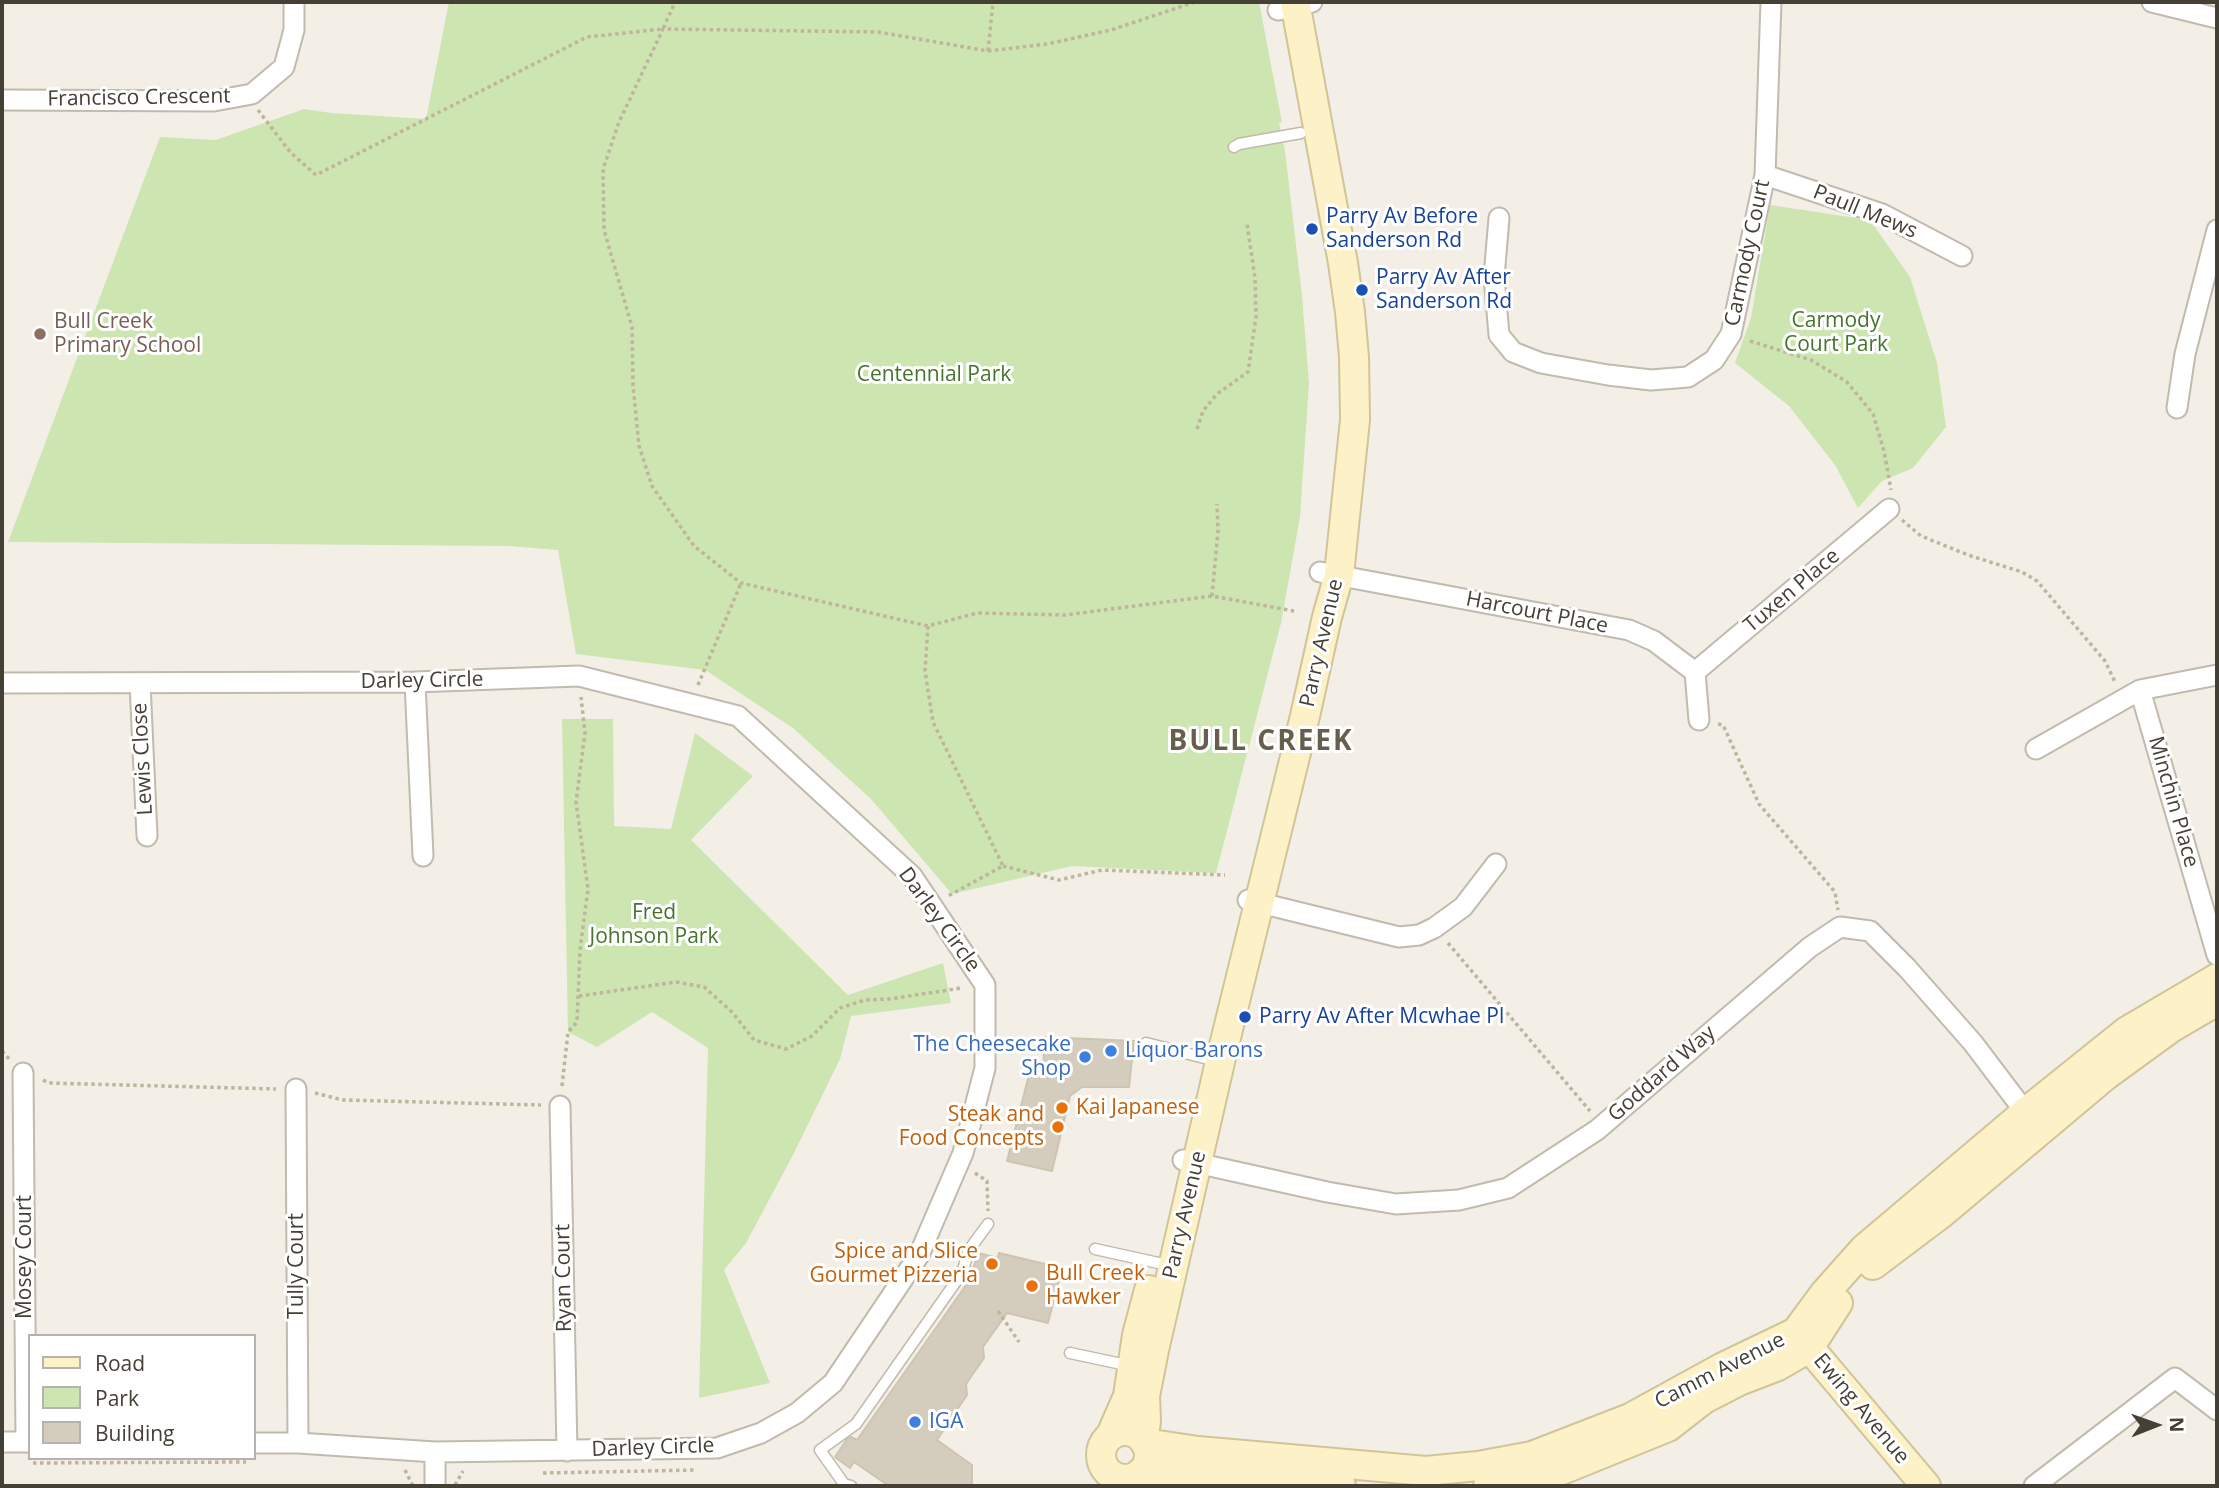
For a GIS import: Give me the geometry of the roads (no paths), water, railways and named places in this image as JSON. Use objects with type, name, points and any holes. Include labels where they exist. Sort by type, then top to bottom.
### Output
[{"type":"main road","name":"Parry Avenue","points":[[1291,4],[1301,133],[1324,242],[1337,360],[1330,574]]},
{"type":"main road","name":"Parry Avenue","points":[[1111,1435],[1128,1396],[1131,1366],[1165,1264],[1253,902],[1276,778],[1330,574],[1354,420],[1354,357],[1343,262],[1291,4]]},
{"type":"main road","name":"Camm Avenue","points":[[1488,1486],[1557,1472],[1615,1450],[1668,1427],[1704,1399],[1739,1381],[1778,1366],[1859,1276],[1942,1213],[2032,1121],[2127,1031],[2217,978]]},
{"type":"main road","name":"Camm Avenue","points":[[2032,1121],[2105,1076],[2171,1028],[2217,1001]]},
{"type":"main road","name":"Parry Avenue","points":[[1144,1441],[1145,1396],[1165,1264]]},
{"type":"main road","name":"Camm Avenue","points":[[1144,1441],[1198,1451],[1426,1471],[1478,1466],[1532,1456],[1630,1418],[1723,1367],[1802,1340]]},
{"type":"main road","name":"Ewing Avenue","points":[[1802,1340],[1926,1486]]},
{"type":"main road","points":[[1136,1478],[1148,1459],[1144,1441],[1136,1433],[1125,1431],[1111,1435],[1103,1445],[1102,1474],[1119,1478],[1128,1479],[1185,1472],[1341,1486]]},
{"type":"street","name":"Francisco Crescent","points":[[2,100],[214,101],[252,94],[284,67],[294,30],[294,2]]},
{"type":"street","name":"Carmody Court","points":[[1499,219],[1494,277],[1499,335],[1513,352],[1541,363],[1651,380],[1688,377],[1714,360],[1731,334],[1765,174],[1771,2]]},
{"type":"street","points":[[2152,2],[2217,18]]},
{"type":"street","name":"Paull Mews","points":[[1765,174],[1882,214],[1962,256]]},
{"type":"street","points":[[2177,408],[2185,354],[2217,229]]},
{"type":"street","name":"Tuxen Place","points":[[1695,672],[1889,509]]},
{"type":"street","name":"Harcourt Place","points":[[1330,574],[1629,631],[1654,641],[1695,672]]},
{"type":"street","points":[[1695,672],[1699,720]]},
{"type":"street","points":[[2036,749],[2131,695],[2217,675]]},
{"type":"street","name":"Darley Circle","points":[[2,683],[415,682],[579,676],[738,716],[912,876],[985,985],[985,1068],[958,1162],[919,1255],[833,1383],[797,1413],[761,1433],[717,1448],[435,1452],[298,1443],[256,1451]]},
{"type":"street","points":[[415,682],[423,856]]},
{"type":"street","name":"Lewis Close","points":[[140,683],[147,836]]},
{"type":"street","name":"Minchin Place","points":[[2131,695],[2217,955]]},
{"type":"street","points":[[1253,902],[1399,937],[1419,935],[1434,928],[1463,907],[1496,864]]},
{"type":"street","name":"Goddard Way","points":[[1190,1161],[1327,1192],[1396,1204],[1459,1200],[1508,1188],[1603,1126],[1810,947],[1840,927],[1870,931],[1907,968],[1973,1043],[2032,1121]]},
{"type":"street","name":"Mosey Court","points":[[23,1073],[28,1442]]},
{"type":"street","name":"Tully Court","points":[[296,1089],[298,1443]]},
{"type":"street","name":"Ryan Court","points":[[560,1106],[567,1451]]},
{"type":"street","points":[[2034,1486],[2175,1378],[2217,1410]]},
{"type":"street","points":[[2,1442],[28,1442]]},
{"type":"street","points":[[435,1452],[435,1486]]},
{"type":"lane","points":[[1234,147],[1301,133]]},
{"type":"lane","points":[[1146,1043],[1213,1060]]},
{"type":"lane","points":[[851,1486],[844,1484],[820,1450],[856,1424],[962,1273],[969,1250],[988,1224]]},
{"type":"lane","points":[[1096,1249],[1165,1264]]},
{"type":"lane","points":[[1070,1353],[1131,1366]]},
{"type":"place","name":"Parry Av Before Sanderson Rd","points":[[1312,229]]},
{"type":"place","name":"Parry Av After Sanderson Rd","points":[[1362,290]]},
{"type":"place","name":"Bull Creek Primary School","points":[[40,334]]},
{"type":"place","name":"Parry Av After Mcwhae Pl","points":[[1245,1017]]},
{"type":"place","name":"Liquor Barons","points":[[1111,1051]]},
{"type":"place","name":"The Cheesecake Shop","points":[[1085,1057]]},
{"type":"place","name":"Kai Japanese","points":[[1062,1108]]},
{"type":"place","name":"Steak and Food Concepts","points":[[1058,1127]]},
{"type":"place","name":"Spice and Slice Gourmet Pizzeria","points":[[992,1264]]},
{"type":"place","name":"Bull Creek Hawker","points":[[1032,1286]]},
{"type":"place","name":"IGA","points":[[915,1422]]},
{"type":"district","name":"BULL CREEK","points":[[1261,742]]},
{"type":"park label","name":"Carmody Court Park","points":[[1836,333]]},
{"type":"park label","name":"Centennial Park","points":[[934,375]]},
{"type":"park label","name":"Fred Johnson Park","points":[[654,925]]}]
